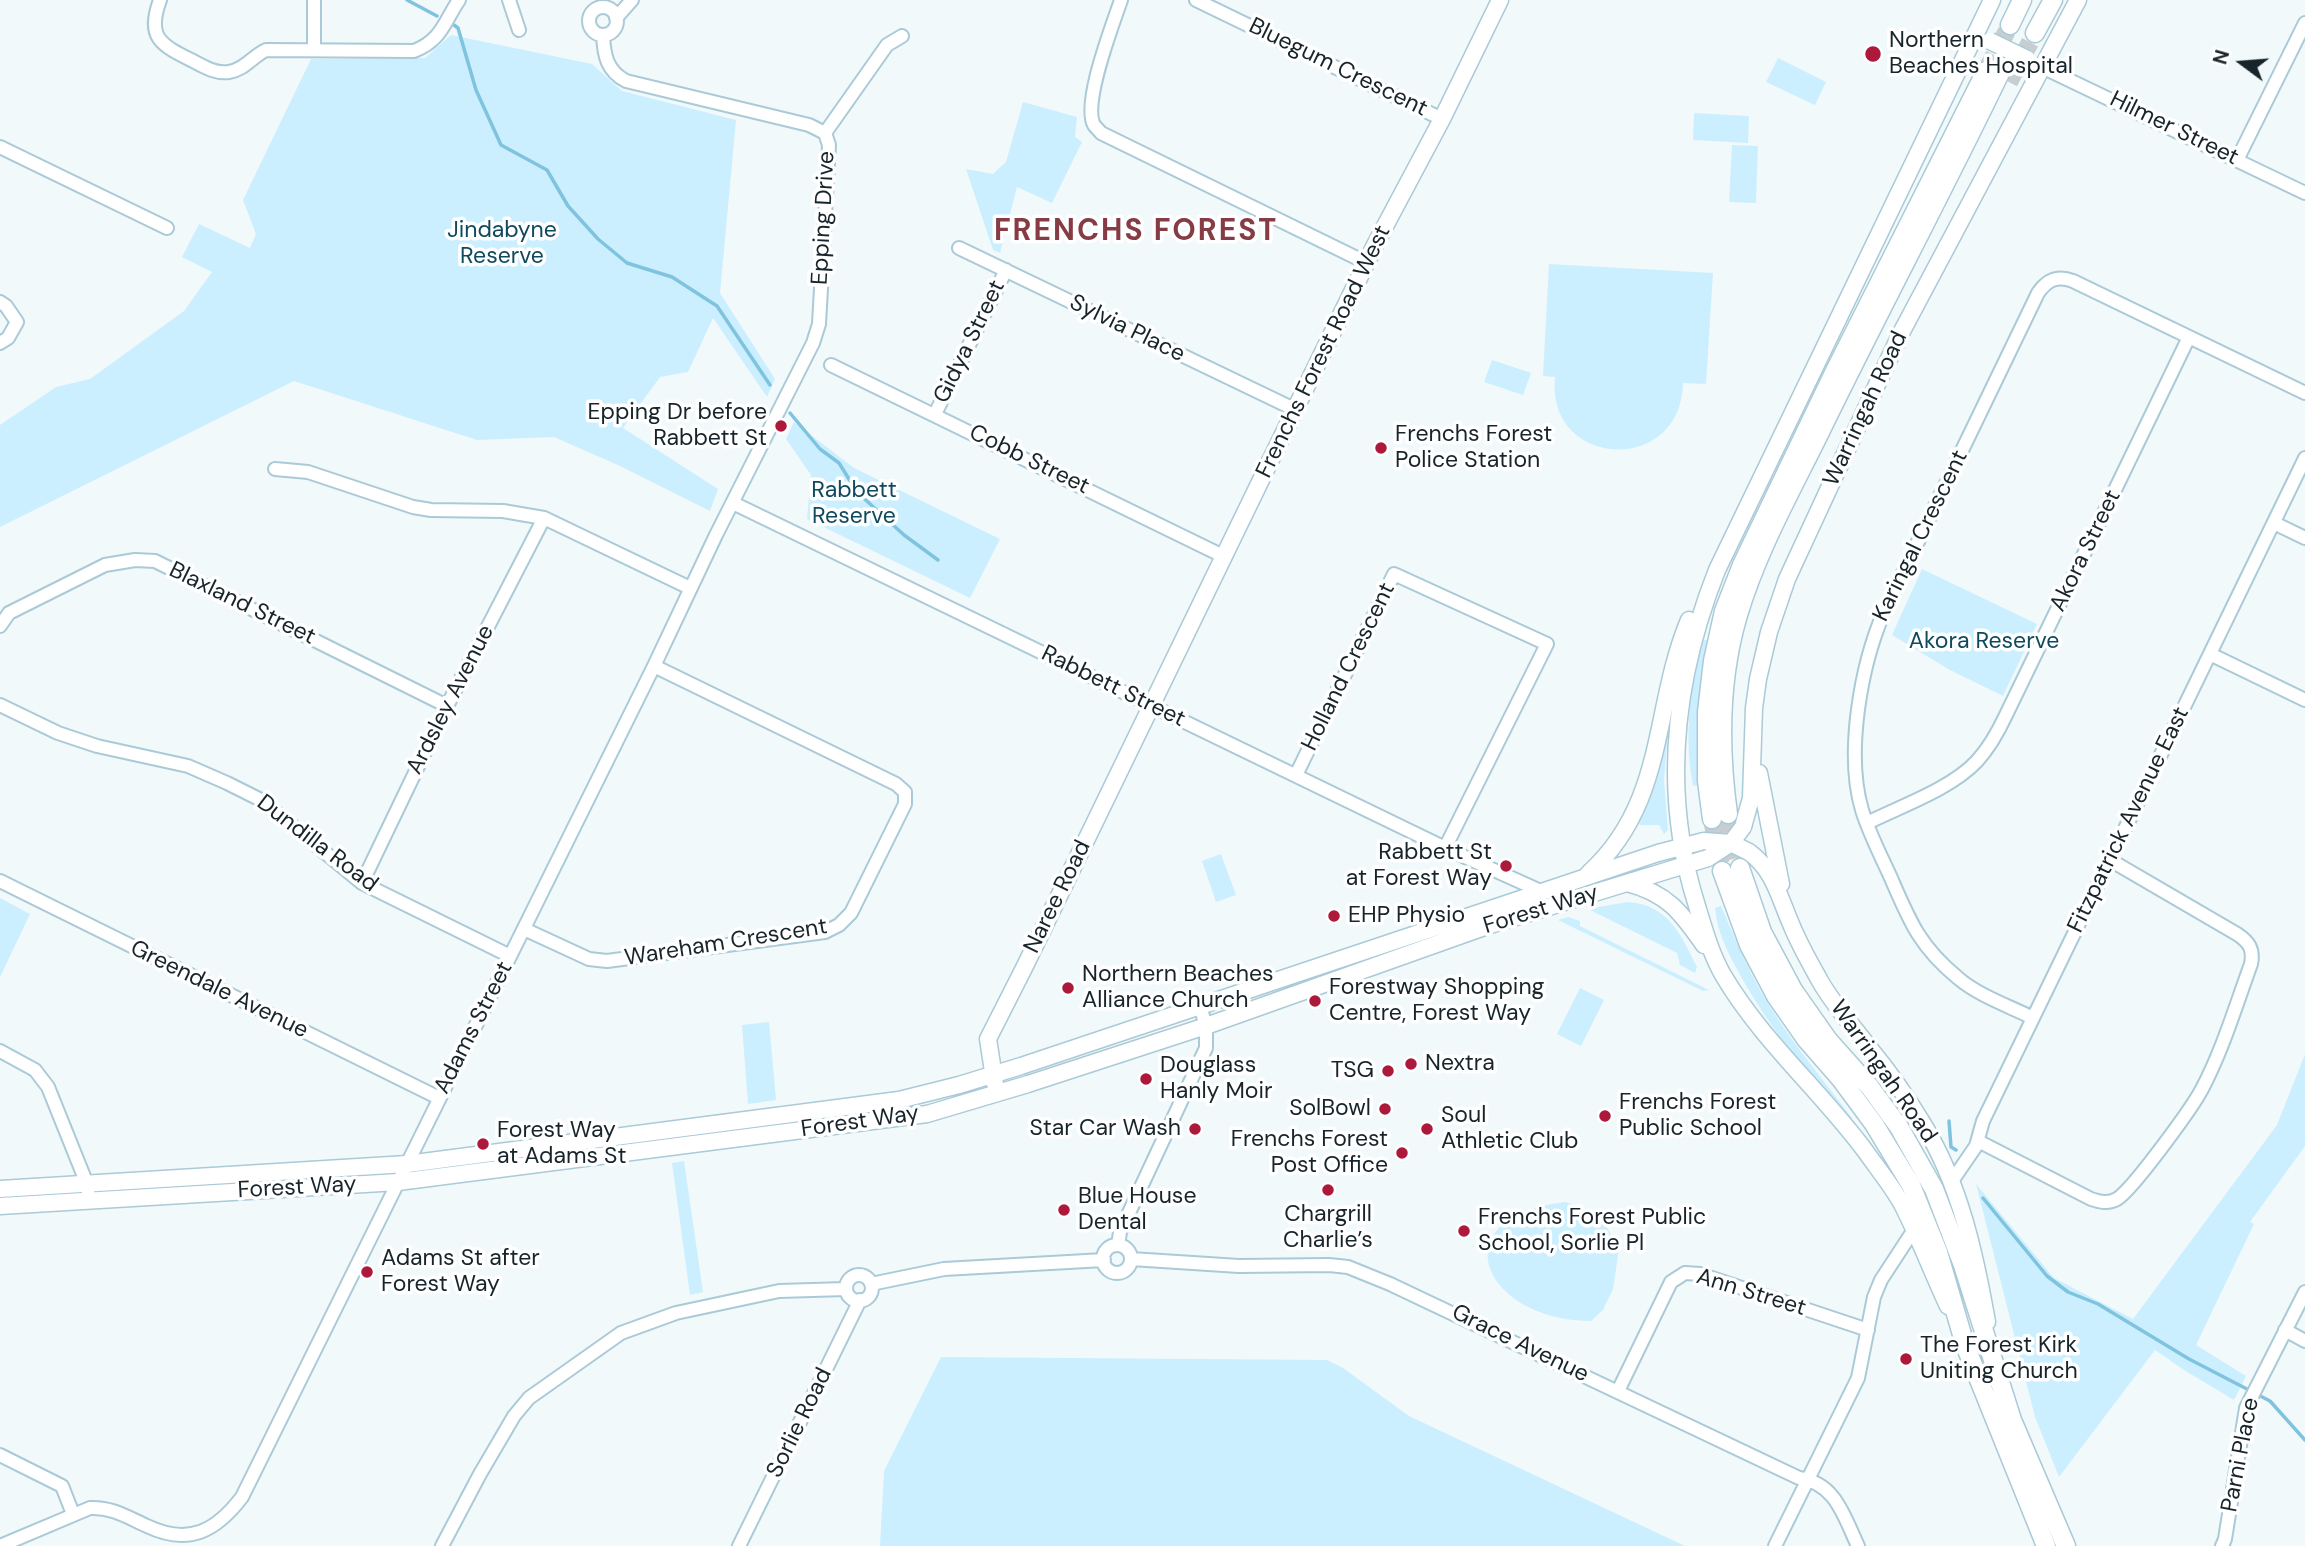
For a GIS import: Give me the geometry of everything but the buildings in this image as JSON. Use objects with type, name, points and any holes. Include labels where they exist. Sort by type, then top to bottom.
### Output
[{"type":"highway","points":[[2022,0],[2023,30]]},
{"type":"highway","points":[[2023,30],[2039,0]]},
{"type":"highway","points":[[2023,30],[2053,0]]},
{"type":"highway","name":"Warringah Road","points":[[1998,75],[1953,171],[1892,284],[1757,564],[1738,615],[1727,664],[1722,713],[1725,788],[1720,816],[1707,781],[1706,712],[1724,611],[1742,565],[1835,371],[1998,75]]},
{"type":"highway","name":"Warringah Road","points":[[2046,1546],[1965,1345],[1938,1252],[1911,1185],[1874,1124],[1840,1077],[1805,1039],[1776,996],[1749,945],[1731,870],[1793,990],[1828,1040],[1892,1116],[1934,1189],[1963,1265],[2012,1420],[2066,1546]]},
{"type":"main road","name":"Frenchs Forest Road West","points":[[1152,706],[1367,263],[1500,0]]},
{"type":"main road","name":"Warringah Road","points":[[1965,1345],[1901,1203],[1864,1149],[1770,1042],[1737,997],[1715,960],[1685,865],[1674,773],[1681,694],[1700,617],[1727,544],[1983,37],[1992,0]]},
{"type":"main road","name":"Warringah Road","points":[[1685,865],[1708,858],[1731,843],[1743,827],[1751,798],[1754,708],[1763,653],[1787,579],[1900,335],[2078,0]]},
{"type":"main road","points":[[1983,37],[2042,67]]},
{"type":"main road","points":[[1584,878],[1619,841],[1642,793],[1655,757],[1684,632],[1727,544]]},
{"type":"main road","name":"Naree Road","points":[[997,1093],[988,1047],[991,1031],[1152,706]]},
{"type":"main road","points":[[1753,743],[1787,915]]},
{"type":"main road","name":"Warringah Road","points":[[1681,846],[1704,841],[1731,843],[1749,852],[1764,866],[1772,877],[1802,950],[1825,990],[1924,1125],[1952,1181],[1974,1259],[1996,1369]]},
{"type":"main road","name":"Forest Way","points":[[0,1206],[88,1192],[407,1164],[899,1100],[992,1075],[1681,846]]},
{"type":"main road","name":"Forest Way","points":[[0,1189],[88,1192],[398,1182],[927,1114],[1206,1026],[1410,952],[1685,865]]},
{"type":"main road","points":[[1627,883],[1666,898],[1686,919],[1715,960]]},
{"type":"street","points":[[160,0],[154,16],[154,29],[165,47],[209,69],[231,72],[242,68],[266,50],[414,51],[428,46],[437,38],[459,0]]},
{"type":"street","points":[[314,0],[314,50]]},
{"type":"street","points":[[509,0],[519,30]]},
{"type":"street","points":[[616,18],[609,9],[595,4],[589,24],[594,32],[603,35],[612,31],[616,18],[632,0]]},
{"type":"street","points":[[1121,0],[1100,60],[1091,110],[1093,124],[1101,133],[1367,263]]},
{"type":"street","name":"Bluegum Crescent","points":[[1196,0],[1442,119]]},
{"type":"street","points":[[2237,160],[2305,23]]},
{"type":"street","name":"Epping Drive","points":[[603,35],[608,66],[626,82],[809,125],[825,133],[829,145],[819,324],[813,343],[733,503]]},
{"type":"street","points":[[825,133],[887,45],[902,36]]},
{"type":"street","name":"Hilmer Street","points":[[2042,67],[2305,193]]},
{"type":"street","points":[[0,148],[167,228]]},
{"type":"street","name":"Sylvia Place","points":[[959,248],[1296,410]]},
{"type":"street","name":"Gidya Street","points":[[935,414],[1006,270]]},
{"type":"street","name":"Karingal Crescent","points":[[2033,1018],[1961,981],[1926,947],[1913,928],[1867,823],[1858,788],[1857,738],[1861,696],[1871,644],[1884,612],[2038,293],[2047,282],[2065,278],[2305,393]]},
{"type":"street","points":[[0,302],[17,322],[8,338],[0,343]]},
{"type":"street","name":"Akora Street","points":[[1867,823],[1949,783],[1976,763],[1987,748],[2006,715],[2189,337]]},
{"type":"street","name":"Cobb Street","points":[[831,365],[1225,557]]},
{"type":"street","name":"Fitzpatrick Avenue East","points":[[1952,1181],[1977,1144],[1983,1121],[2305,458]]},
{"type":"street","points":[[275,469],[308,472],[413,507],[431,510],[503,511],[544,518],[691,588]]},
{"type":"street","name":"Adams Street","points":[[198,1541],[230,1513],[243,1497],[733,503]]},
{"type":"street","name":"Rabbett Street","points":[[733,503],[1445,848],[1545,893]]},
{"type":"street","name":"Ardsley Avenue","points":[[362,883],[447,705],[544,518]]},
{"type":"street","points":[[2274,523],[2305,538]]},
{"type":"street","name":"Blaxland Street","points":[[0,626],[9,613],[105,565],[135,560],[155,561],[447,705]]},
{"type":"street","name":"Holland Crescent","points":[[1297,775],[1394,574],[1546,644],[1445,848]]},
{"type":"street","points":[[2210,653],[2305,700]]},
{"type":"street","name":"Wareham Crescent","points":[[524,929],[589,959],[607,961],[825,932],[839,925],[851,913],[905,804],[905,792],[896,784],[654,666]]},
{"type":"street","name":"Dundilla Road","points":[[0,705],[58,733],[97,747],[188,766],[250,794],[287,820],[362,883],[510,956]]},
{"type":"street","points":[[1977,1144],[2091,1199],[2108,1202],[2117,1199],[2133,1183],[2193,1103],[2208,1077],[2251,964],[2252,949],[2237,934],[2110,860]]},
{"type":"street","name":"Greendale Avenue","points":[[0,881],[439,1098]]},
{"type":"street","points":[[1118,1245],[1120,1231],[1206,1048],[1206,1026],[1200,1006]]},
{"type":"street","points":[[0,1051],[35,1069],[48,1087],[88,1192]]},
{"type":"street","points":[[1775,1546],[1858,1378],[1874,1297],[1881,1280],[1913,1230]]},
{"type":"street","points":[[1118,1245],[1129,1251],[1131,1259],[1125,1271],[1116,1273],[1107,1269],[1104,1260],[1107,1249],[1118,1245]]},
{"type":"street","name":"Grace Avenue","points":[[1131,1259],[1239,1266],[1311,1264],[1348,1268],[1446,1309],[1788,1474],[1825,1487],[1835,1497],[1858,1546]]},
{"type":"street","points":[[871,1284],[944,1269],[1104,1260]]},
{"type":"street","name":"Ann Street","points":[[1618,1391],[1671,1282],[1685,1273],[1700,1274],[1868,1330]]},
{"type":"street","points":[[855,1275],[864,1276],[871,1284],[869,1295],[860,1300],[849,1297],[846,1289],[848,1281],[855,1275]]},
{"type":"street","points":[[442,1546],[514,1416],[529,1398],[621,1333],[677,1313],[779,1291],[846,1289]]},
{"type":"street","name":"Parni Place","points":[[2222,1546],[2246,1408],[2305,1292]]},
{"type":"street","name":"Sorlie Road","points":[[739,1546],[860,1300]]},
{"type":"street","points":[[2285,1330],[2305,1341]]},
{"type":"street","points":[[0,1455],[62,1486],[73,1514]]},
{"type":"street","points":[[0,1546],[73,1514],[90,1508],[104,1507],[164,1533],[198,1541]]},
{"type":"green space","name":"Jindabyne Reserve","points":[[451,35],[592,64],[622,91],[736,120],[720,293],[775,379],[767,397],[713,318],[688,372],[660,377],[623,428],[718,489],[710,511],[554,437],[477,440],[294,381],[0,527],[0,425],[56,387],[90,379],[184,311],[212,272],[182,257],[199,224],[250,248],[256,234],[243,200],[311,59],[425,58]]},
{"type":"green space","points":[[1778,58],[1826,82],[1815,105],[1766,82]]},
{"type":"green space","points":[[1023,102],[1077,117],[1075,137],[1082,142],[1052,203],[1017,187],[1000,253],[993,250],[966,169],[993,174],[1006,162]]},
{"type":"green space","points":[[1694,113],[1749,116],[1748,143],[1693,140]]},
{"type":"green space","points":[[1732,145],[1758,146],[1756,203],[1729,202]]},
{"type":"green space","points":[[1549,264],[1713,273],[1706,384],[1683,383],[1677,413],[1661,435],[1639,446],[1614,449],[1591,444],[1570,430],[1558,407],[1555,377],[1543,376]]},
{"type":"green space","points":[[1492,360],[1531,373],[1523,395],[1484,382]]},
{"type":"green space","name":"Rabbett Reserve","points":[[794,422],[854,468],[1000,539],[970,598],[807,519],[811,475],[786,439]]},
{"type":"green space","name":"Akora Reserve","points":[[1922,569],[2037,624],[2003,696],[1950,670],[1892,635]]},
{"type":"green space","points":[[1704,640],[1709,640],[1699,785],[1693,786],[1689,749],[1690,712]]},
{"type":"green space","points":[[1669,721],[1664,780],[1668,830],[1664,834],[1659,825],[1640,825],[1635,822]]},
{"type":"green space","points":[[1221,854],[1236,895],[1216,902],[1202,861]]},
{"type":"green space","points":[[0,898],[30,914],[0,977]]},
{"type":"green space","points":[[1628,902],[1642,904],[1664,915],[1685,944],[1697,967],[1695,973],[1680,965],[1677,953],[1590,910]]},
{"type":"green space","points":[[1721,906],[1763,995],[1794,1042],[1852,1118],[1847,1121],[1818,1086],[1776,1032],[1751,993],[1721,934],[1715,908]]},
{"type":"green space","points":[[1568,917],[1580,921],[1580,926],[1709,990],[1703,991],[1558,920]]},
{"type":"green space","points":[[1580,988],[1604,1000],[1581,1046],[1557,1034]]},
{"type":"green space","points":[[769,1022],[776,1100],[748,1104],[742,1025]]},
{"type":"green space","points":[[2305,1054],[2305,1146],[2250,1222],[2254,1224],[2196,1345],[2246,1376],[2234,1400],[2155,1350],[2059,1477],[2035,1417],[1976,1184],[2054,1278],[2133,1319],[2277,1125]]},
{"type":"green space","points":[[684,1161],[703,1292],[690,1295],[672,1163]]},
{"type":"green space","points":[[1566,1202],[1600,1215],[1619,1249],[1613,1289],[1603,1310],[1591,1321],[1553,1316],[1523,1304],[1501,1287],[1490,1266],[1489,1246],[1501,1226],[1526,1211]]},
{"type":"green space","points":[[941,1357],[1327,1360],[1343,1368],[1409,1416],[1685,1546],[880,1546],[884,1471]]},
{"type":"waterway","points":[[407,0],[437,16]]},
{"type":"waterway","points":[[454,25],[458,28],[476,90],[501,145],[547,170],[568,206],[598,239],[627,263],[672,277],[717,306],[770,385]]},
{"type":"waterway","points":[[790,413],[820,449],[839,463],[857,492],[904,535],[938,560]]},
{"type":"waterway","points":[[1949,1121],[1951,1147],[1956,1150]]},
{"type":"waterway","points":[[1983,1198],[2047,1276],[2068,1292],[2098,1304],[2189,1359],[2270,1401],[2305,1440]]},
{"type":"tunnel","points":[[1986,71],[2010,25]]},
{"type":"tunnel","points":[[2009,82],[2035,33]]},
{"type":"tunnel","points":[[1728,814],[1740,868]]},
{"type":"tunnel","points":[[1712,819],[1722,871]]},
{"type":"place","name":"Northern Beaches Hospital","points":[[1873,54]]},
{"type":"place","name":"Epping Dr before Rabbett St","points":[[781,426]]},
{"type":"place","name":"Frenchs Forest Police Station","points":[[1381,448]]},
{"type":"place","name":"Rabbett St at Forest Way","points":[[1506,866]]},
{"type":"place","name":"EHP Physio","points":[[1334,916]]},
{"type":"place","name":"Northern Beaches Alliance Church","points":[[1068,988]]},
{"type":"place","name":"Forestway Shopping Centre, Forest Way","points":[[1315,1001]]},
{"type":"place","name":"Nextra","points":[[1411,1064]]},
{"type":"place","name":"TSG","points":[[1388,1071]]},
{"type":"place","name":"Douglass Hanly Moir","points":[[1146,1079]]},
{"type":"place","name":"SolBowl","points":[[1385,1109]]},
{"type":"place","name":"Frenchs Forest Public School","points":[[1605,1116]]},
{"type":"place","name":"Star Car Wash","points":[[1195,1129]]},
{"type":"place","name":"Soul Athletic Club","points":[[1427,1129]]},
{"type":"place","name":"Forest Way at Adams St","points":[[483,1144]]},
{"type":"place","name":"Frenchs Forest Post Office","points":[[1402,1153]]},
{"type":"place","name":"Chargrill Charlie’s","points":[[1328,1190]]},
{"type":"place","name":"Blue House Dental","points":[[1064,1210]]},
{"type":"place","name":"Frenchs Forest Public School, Sorlie Pl","points":[[1464,1231]]},
{"type":"place","name":"Adams St after Forest Way","points":[[367,1272]]},
{"type":"place","name":"The Forest Kirk Uniting Church","points":[[1906,1359]]},
{"type":"district","name":"FRENCHS FOREST","points":[[1136,232]]}]
